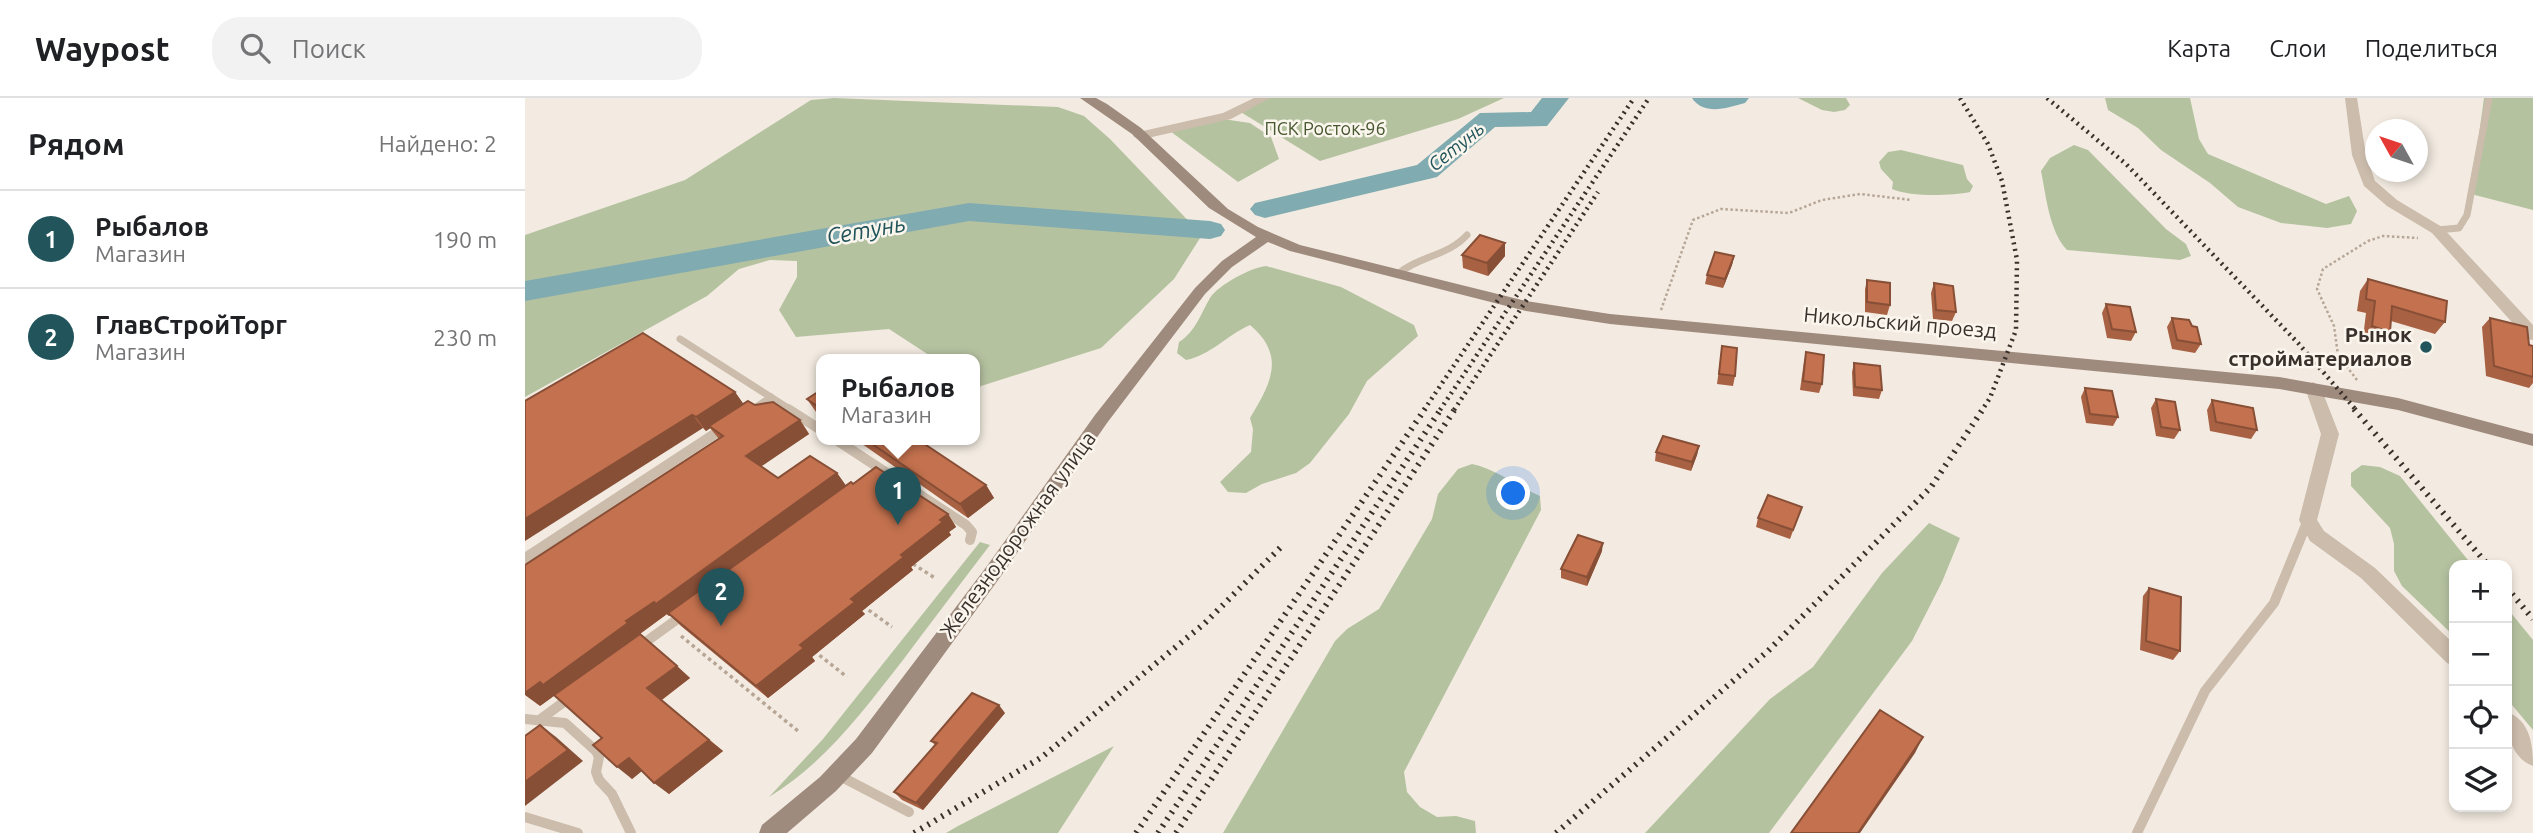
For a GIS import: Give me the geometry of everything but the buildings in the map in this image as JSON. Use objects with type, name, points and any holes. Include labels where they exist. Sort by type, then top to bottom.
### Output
[{"type":"main road","name":"Никольский проезд","points":[[1086,98],[1112,111],[1215,206],[1266,237],[1295,248],[1526,306],[1657,324],[2013,356],[2313,388],[2372,399],[2533,440]]},
{"type":"main road","name":"Железнодорожная улица","points":[[770,833],[800,810],[864,746],[994,571],[1101,419],[1200,291],[1227,264],[1266,237]]},
{"type":"street","points":[[1139,136],[1227,116],[1264,98]]},
{"type":"street","points":[[2351,98],[2359,155],[2369,183],[2392,203],[2437,230],[2533,335]]},
{"type":"street","points":[[2313,388],[2330,434],[2308,520],[2318,536],[2368,573],[2449,652]]},
{"type":"street","points":[[2512,728],[2533,756]]},
{"type":"lane","points":[[2437,230],[2459,228],[2467,215],[2489,98]]},
{"type":"lane","points":[[1398,274],[1408,265],[1448,251],[1467,235]]},
{"type":"lane","points":[[680,339],[816,427]]},
{"type":"lane","points":[[747,413],[771,397]]},
{"type":"lane","points":[[525,558],[736,420]]},
{"type":"lane","points":[[844,445],[966,525],[972,532],[969,540]]},
{"type":"lane","points":[[872,477],[882,470]]},
{"type":"lane","points":[[2137,833],[2205,691],[2274,603],[2308,520]]},
{"type":"lane","points":[[627,656],[688,611]]},
{"type":"lane","points":[[542,718],[584,687]]},
{"type":"lane","points":[[525,719],[565,721],[596,751],[599,757],[596,772],[599,780],[612,794],[631,833]]},
{"type":"lane","points":[[836,775],[909,812]]},
{"type":"lane","points":[[525,817],[578,833]]},
{"type":"path","points":[[1657,324],[1693,220],[1721,209],[1789,213],[1822,200],[1860,194],[1912,200]]},
{"type":"path","points":[[2372,399],[2338,355],[2334,326],[2317,289],[2323,269],[2340,257],[2383,236],[2420,238],[2437,230]]},
{"type":"path","points":[[903,557],[935,578]]},
{"type":"path","points":[[858,602],[892,626]]},
{"type":"path","points":[[669,625],[798,731]]},
{"type":"path","points":[[803,643],[847,677]]},
{"type":"green space","points":[[834,98],[1058,107],[1084,116],[1110,139],[1202,235],[1174,279],[1101,348],[980,386],[980,354],[927,354],[889,329],[796,337],[779,310],[797,277],[797,261],[770,260],[739,269],[707,296],[525,397],[525,235],[685,180],[811,100]]},
{"type":"green space","name":"ПСК Росток-96","points":[[1264,98],[1504,98],[1458,119],[1320,161],[1239,111]]},
{"type":"green space","points":[[1798,98],[1846,98],[1850,105],[1845,110],[1834,112],[1822,110]]},
{"type":"green space","points":[[2105,98],[2190,98],[2199,139],[2208,154],[2326,204],[2349,196],[2357,211],[2351,224],[2327,228],[2281,223],[2238,207],[2210,183],[2161,150],[2138,128],[2108,110]]},
{"type":"green space","points":[[2484,98],[2533,98],[2533,210],[2471,194]]},
{"type":"green space","points":[[1223,119],[1250,123],[1271,137],[1279,159],[1238,182],[1170,131]]},
{"type":"green space","points":[[2074,145],[2088,150],[2166,229],[2186,244],[2191,256],[2180,260],[2067,250],[2052,223],[2041,171],[2050,158]]},
{"type":"green space","points":[[1901,150],[1963,165],[1967,179],[1973,186],[1970,192],[1930,195],[1892,189],[1893,182],[1881,169],[1879,162],[1888,152]]},
{"type":"green space","points":[[1266,266],[1341,287],[1414,325],[1418,336],[1367,381],[1349,414],[1310,463],[1296,473],[1262,484],[1246,493],[1228,492],[1220,482],[1251,452],[1253,429],[1250,418],[1264,394],[1271,371],[1272,359],[1268,348],[1250,325],[1195,357],[1186,360],[1177,353],[1179,342],[1194,328],[1214,293],[1236,278]]},
{"type":"green space","points":[[1472,464],[1540,496],[1541,510],[1404,772],[1407,792],[1420,807],[1437,817],[1456,816],[1475,821],[1476,833],[1223,833],[1335,641],[1347,629],[1379,609],[1432,519],[1438,494],[1458,469]]},
{"type":"green space","points":[[2362,465],[2380,467],[2400,476],[2468,560],[2449,560],[2449,631],[2402,586],[2394,571],[2394,544],[2390,528],[2351,486],[2351,473]]},
{"type":"green space","points":[[1929,523],[1960,538],[1942,582],[1912,641],[1769,833],[1645,833],[1770,699],[1813,667],[1882,573]]},
{"type":"green space","points":[[980,542],[990,545],[858,717],[808,768],[769,797],[823,739]]},
{"type":"green space","points":[[2512,614],[2533,640],[2533,730],[2512,705]]},
{"type":"green space","points":[[1114,746],[1058,833],[946,833],[958,826]]},
{"type":"waterway","name":"Сетунь","points":[[1265,209],[1427,171],[1489,119],[1538,120],[1556,98]]},
{"type":"waterway","name":"Сетунь","points":[[1705,98],[1712,102],[1736,98]]},
{"type":"waterway","name":"Сетунь","points":[[525,291],[969,212],[1210,230]]},
{"type":"railway","points":[[1424,410],[1634,98]]},
{"type":"railway","points":[[1440,410],[1649,98]]},
{"type":"railway","points":[[1960,98],[1988,144],[2002,181],[2017,260],[2016,330],[1990,398],[1982,410]]},
{"type":"railway","points":[[2047,98],[2126,164],[2298,343],[2356,410]]},
{"type":"railway","points":[[1454,410],[1598,192]]},
{"type":"railway","points":[[1136,833],[1425,409]]},
{"type":"railway","points":[[1158,833],[1441,409]]},
{"type":"railway","points":[[1176,833],[1455,409]]},
{"type":"railway","points":[[1556,833],[1768,651],[1931,487],[1983,409]]},
{"type":"railway","points":[[2354,409],[2484,560]]},
{"type":"railway","points":[[914,833],[1042,757],[1205,623],[1284,544]]},
{"type":"railway","points":[[2512,594],[2533,619]]},
{"type":"place","name":"Рынок стройматериалов","points":[[2426,347]]},
{"type":"place","name":"Рыбалов","points":[[898,525]]},
{"type":"place","name":"ГлавСтройТорг","points":[[721,626]]}]
